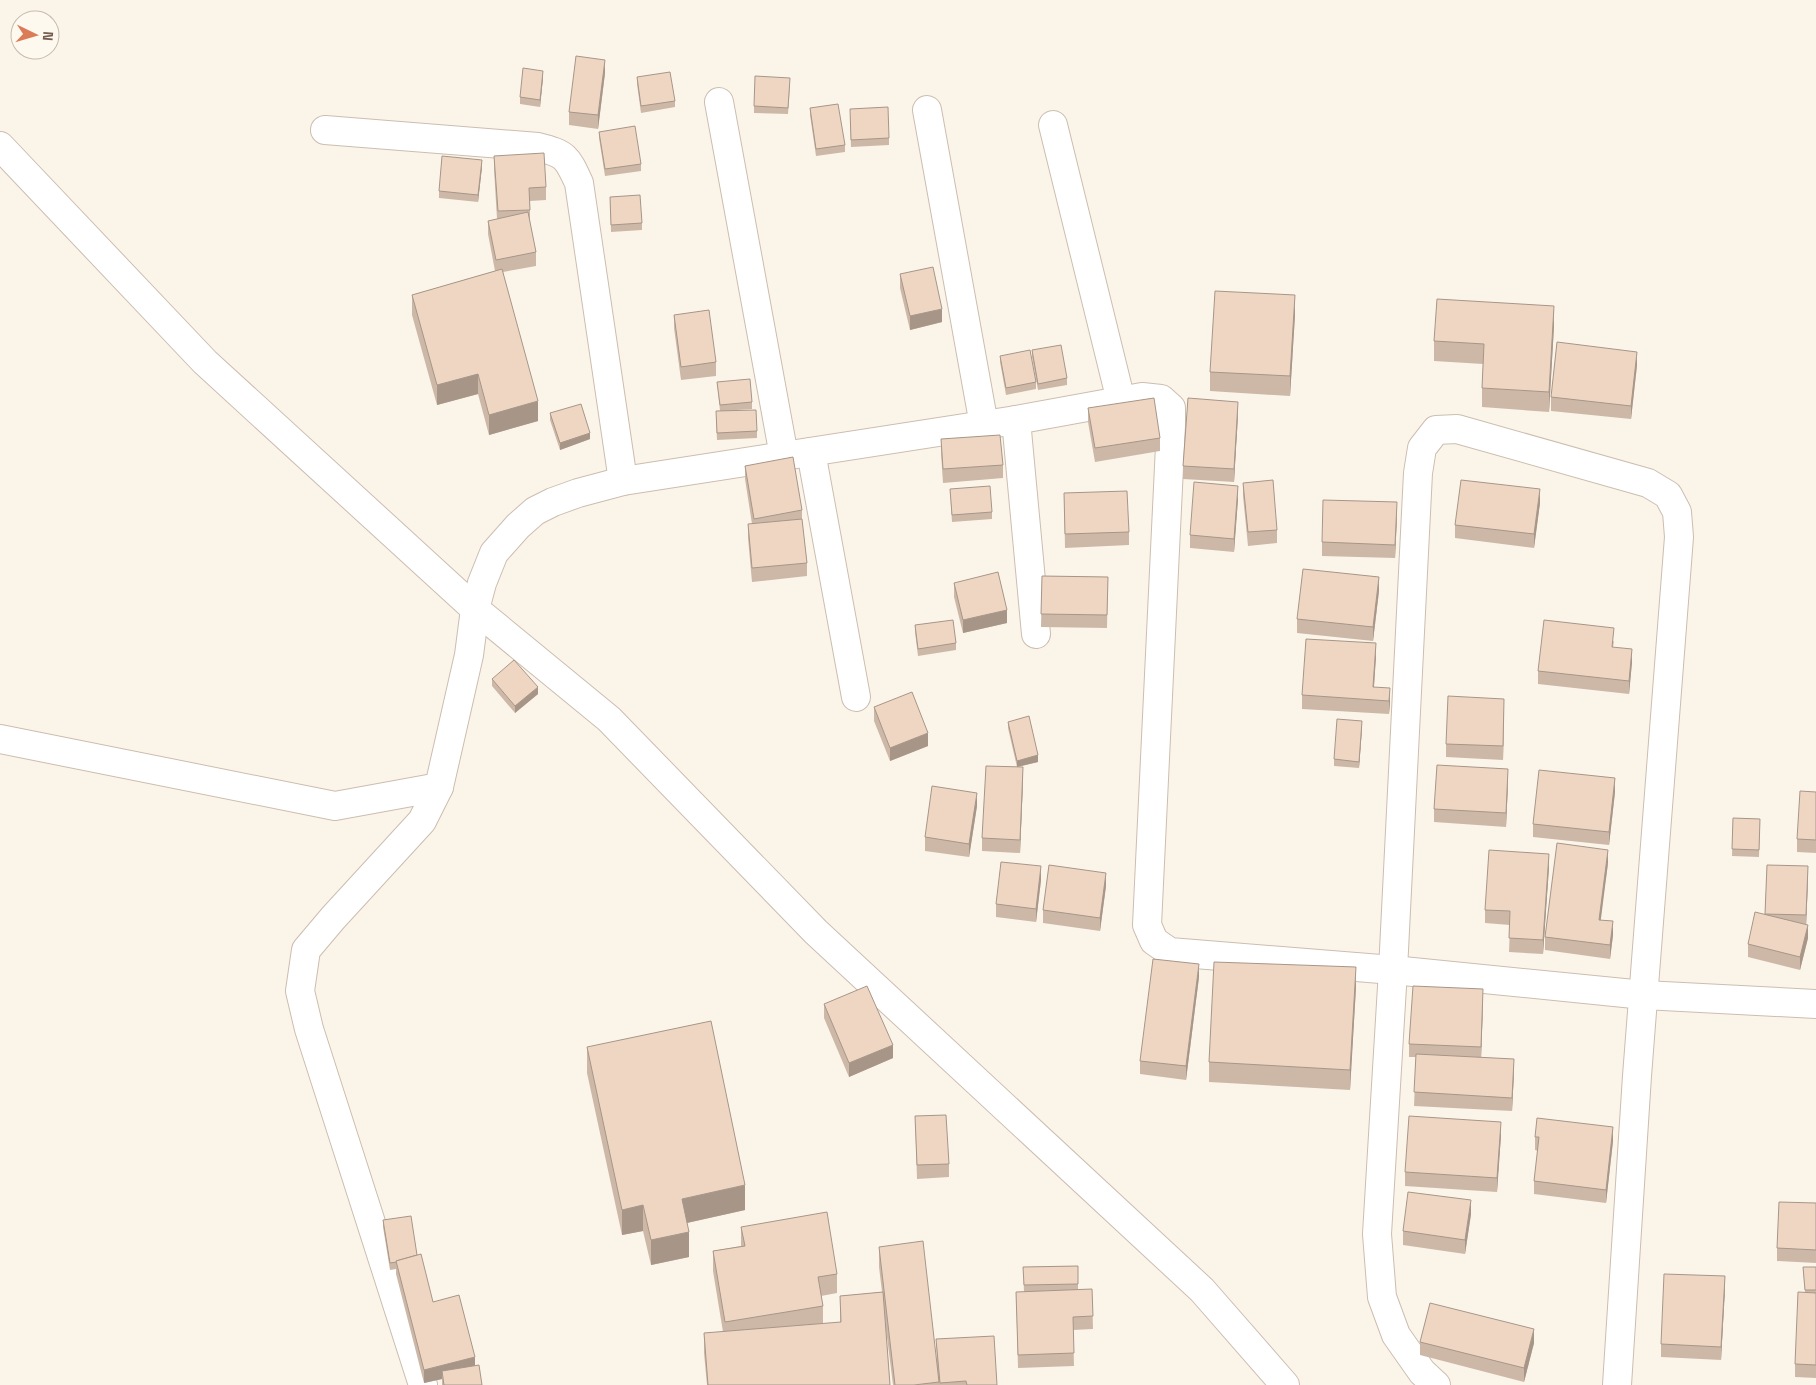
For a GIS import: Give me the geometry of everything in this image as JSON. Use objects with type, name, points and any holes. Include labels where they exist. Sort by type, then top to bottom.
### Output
[{"type":"street","points":[[719,102],[784,456]]},
{"type":"street","points":[[927,110],[984,424]]},
{"type":"street","points":[[1053,125],[1121,401]]},
{"type":"street","points":[[325,130],[538,147],[558,152],[570,163],[579,182],[623,481]]},
{"type":"street","points":[[0,146],[205,362],[475,609],[609,719],[816,932],[1202,1290],[1285,1385]]},
{"type":"street","points":[[423,1385],[309,1029],[300,991],[306,950],[422,821],[439,788],[469,655],[475,609],[482,583],[494,554],[518,526],[535,511],[578,493],[623,481],[1016,420],[1142,397],[1161,399],[1171,408],[1147,925],[1154,941],[1170,952],[1393,970],[1644,995],[1816,1004]]},
{"type":"street","points":[[1016,420],[1036,634]]},
{"type":"street","points":[[1436,1385],[1422,1372],[1396,1335],[1382,1297],[1377,1234],[1393,970],[1418,473],[1422,448],[1436,430],[1457,430],[1648,483],[1668,495],[1677,512],[1679,537],[1644,995],[1617,1385]]},
{"type":"street","points":[[811,452],[856,697]]},
{"type":"street","points":[[0,739],[335,806],[439,788]]},
{"type":"building","points":[[576,56],[605,60],[598,115],[569,112]]},
{"type":"building","points":[[523,68],[543,71],[540,100],[520,97]]},
{"type":"building","points":[[670,72],[675,101],[641,106],[637,77]]},
{"type":"building","points":[[755,76],[790,78],[788,108],[754,106]]},
{"type":"building","points":[[838,104],[845,145],[816,149],[810,108]]},
{"type":"building","points":[[888,107],[889,138],[851,140],[850,109]]},
{"type":"building","points":[[635,126],[641,164],[605,169],[599,132]]},
{"type":"building","points":[[544,153],[546,187],[529,188],[530,210],[498,211],[494,156]]},
{"type":"building","points":[[442,156],[482,160],[478,195],[439,191]]},
{"type":"building","points":[[640,195],[642,223],[611,225],[610,197]]},
{"type":"building","points":[[528,212],[536,252],[496,260],[488,221]]},
{"type":"building","points":[[933,267],[942,309],[910,316],[900,274]]},
{"type":"building","points":[[502,269],[538,401],[489,415],[478,374],[437,385],[412,295]]},
{"type":"building","points":[[1215,291],[1295,295],[1290,376],[1210,372]]},
{"type":"building","points":[[1437,299],[1554,306],[1549,392],[1482,388],[1484,344],[1434,341]]},
{"type":"building","points":[[709,310],[716,362],[681,367],[674,315]]},
{"type":"building","points":[[1557,342],[1637,352],[1631,406],[1551,397]]},
{"type":"building","points":[[1061,345],[1067,378],[1038,384],[1032,350]]},
{"type":"building","points":[[1030,350],[1036,382],[1006,388],[1000,356]]},
{"type":"building","points":[[750,379],[752,402],[720,405],[717,382]]},
{"type":"building","points":[[1154,398],[1160,438],[1095,448],[1088,408]]},
{"type":"building","points":[[1188,398],[1238,402],[1234,469],[1183,466]]},
{"type":"building","points":[[581,404],[590,433],[560,443],[550,413]]},
{"type":"building","points":[[756,410],[757,431],[717,433],[716,411]]},
{"type":"building","points":[[1000,435],[1003,465],[943,469],[941,439]]},
{"type":"building","points":[[793,457],[802,510],[754,519],[745,466]]},
{"type":"building","points":[[1273,480],[1277,530],[1248,532],[1243,483]]},
{"type":"building","points":[[1461,480],[1540,489],[1534,534],[1455,525]]},
{"type":"building","points":[[1194,482],[1238,486],[1234,539],[1190,535]]},
{"type":"building","points":[[990,486],[992,512],[952,515],[950,489]]},
{"type":"building","points":[[1127,491],[1129,532],[1065,534],[1064,493]]},
{"type":"building","points":[[1323,500],[1397,502],[1395,545],[1322,542]]},
{"type":"building","points":[[802,519],[807,563],[752,568],[748,524]]},
{"type":"building","points":[[1303,569],[1379,577],[1373,627],[1297,619]]},
{"type":"building","points":[[998,572],[1007,610],[963,620],[954,583]]},
{"type":"building","points":[[1042,576],[1108,577],[1107,615],[1041,614]]},
{"type":"building","points":[[953,620],[956,643],[918,649],[915,625]]},
{"type":"building","points":[[1544,620],[1614,628],[1612,647],[1632,649],[1629,681],[1538,671]]},
{"type":"building","points":[[1306,639],[1376,643],[1373,687],[1390,688],[1389,701],[1302,695]]},
{"type":"building","points":[[514,660],[538,687],[515,706],[492,679]]},
{"type":"building","points":[[912,692],[928,733],[890,748],[874,707]]},
{"type":"building","points":[[1448,696],[1504,699],[1503,746],[1446,744]]},
{"type":"building","points":[[1029,716],[1038,755],[1017,761],[1008,722]]},
{"type":"building","points":[[1337,719],[1362,721],[1359,762],[1334,759]]},
{"type":"building","points":[[1437,765],[1508,769],[1506,813],[1434,809]]},
{"type":"building","points":[[986,766],[1023,767],[1020,840],[982,838]]},
{"type":"building","points":[[1539,770],[1615,778],[1609,832],[1533,824]]},
{"type":"building","points":[[932,786],[977,793],[969,844],[925,837]]},
{"type":"building","points":[[1800,791],[1816,792],[1816,840],[1797,839]]},
{"type":"building","points":[[1733,818],[1760,819],[1759,850],[1732,849]]},
{"type":"building","points":[[1557,843],[1608,850],[1599,920],[1613,921],[1610,945],[1545,937]]},
{"type":"building","points":[[1489,850],[1549,854],[1543,940],[1509,938],[1510,911],[1485,910]]},
{"type":"building","points":[[1001,862],[1041,866],[1036,909],[996,904]]},
{"type":"building","points":[[1049,865],[1106,873],[1100,918],[1043,910]]},
{"type":"building","points":[[1767,865],[1808,866],[1806,915],[1765,914]]},
{"type":"building","points":[[1755,912],[1808,925],[1800,957],[1748,944]]},
{"type":"building","points":[[1153,959],[1199,964],[1186,1066],[1140,1061]]},
{"type":"building","points":[[1214,962],[1356,967],[1350,1070],[1209,1062]]},
{"type":"building","points":[[867,986],[893,1045],[849,1063],[824,1004]]},
{"type":"building","points":[[1413,986],[1483,989],[1481,1047],[1409,1044]]},
{"type":"building","points":[[711,1021],[745,1185],[682,1199],[689,1232],[651,1240],[643,1205],[622,1210],[587,1047]]},
{"type":"building","points":[[1416,1054],[1514,1059],[1512,1098],[1414,1092]]},
{"type":"building","points":[[946,1115],[949,1164],[917,1165],[915,1116]]},
{"type":"building","points":[[1409,1116],[1501,1122],[1497,1178],[1405,1172]]},
{"type":"building","points":[[1537,1118],[1613,1127],[1606,1190],[1534,1181],[1539,1137],[1535,1137]]},
{"type":"building","points":[[1408,1192],[1471,1200],[1465,1240],[1403,1231]]},
{"type":"building","points":[[1779,1202],[1816,1203],[1816,1250],[1777,1248]]},
{"type":"building","points":[[827,1212],[837,1274],[818,1277],[823,1306],[725,1322],[713,1251],[745,1246],[741,1227]]},
{"type":"building","points":[[411,1216],[417,1255],[390,1263],[383,1220]]},
{"type":"building","points":[[923,1241],[939,1382],[895,1385],[879,1247]]},
{"type":"building","points":[[421,1254],[433,1302],[459,1295],[475,1357],[424,1370],[396,1261]]},
{"type":"building","points":[[1078,1266],[1078,1284],[1024,1285],[1023,1267]]},
{"type":"building","points":[[1803,1267],[1816,1267],[1816,1290],[1805,1290]]},
{"type":"building","points":[[1664,1274],[1725,1276],[1721,1347],[1661,1344]]},
{"type":"building","points":[[1092,1289],[1093,1316],[1073,1317],[1074,1353],[1018,1355],[1016,1292]]},
{"type":"building","points":[[883,1292],[890,1385],[708,1385],[704,1333],[841,1322],[840,1296]]},
{"type":"building","points":[[1798,1292],[1816,1293],[1816,1365],[1795,1364]]},
{"type":"building","points":[[1430,1303],[1534,1329],[1524,1368],[1420,1342]]},
{"type":"building","points":[[994,1336],[997,1385],[967,1385],[966,1381],[940,1383],[936,1339]]},
{"type":"building","points":[[479,1365],[482,1385],[444,1385],[442,1371]]}]
